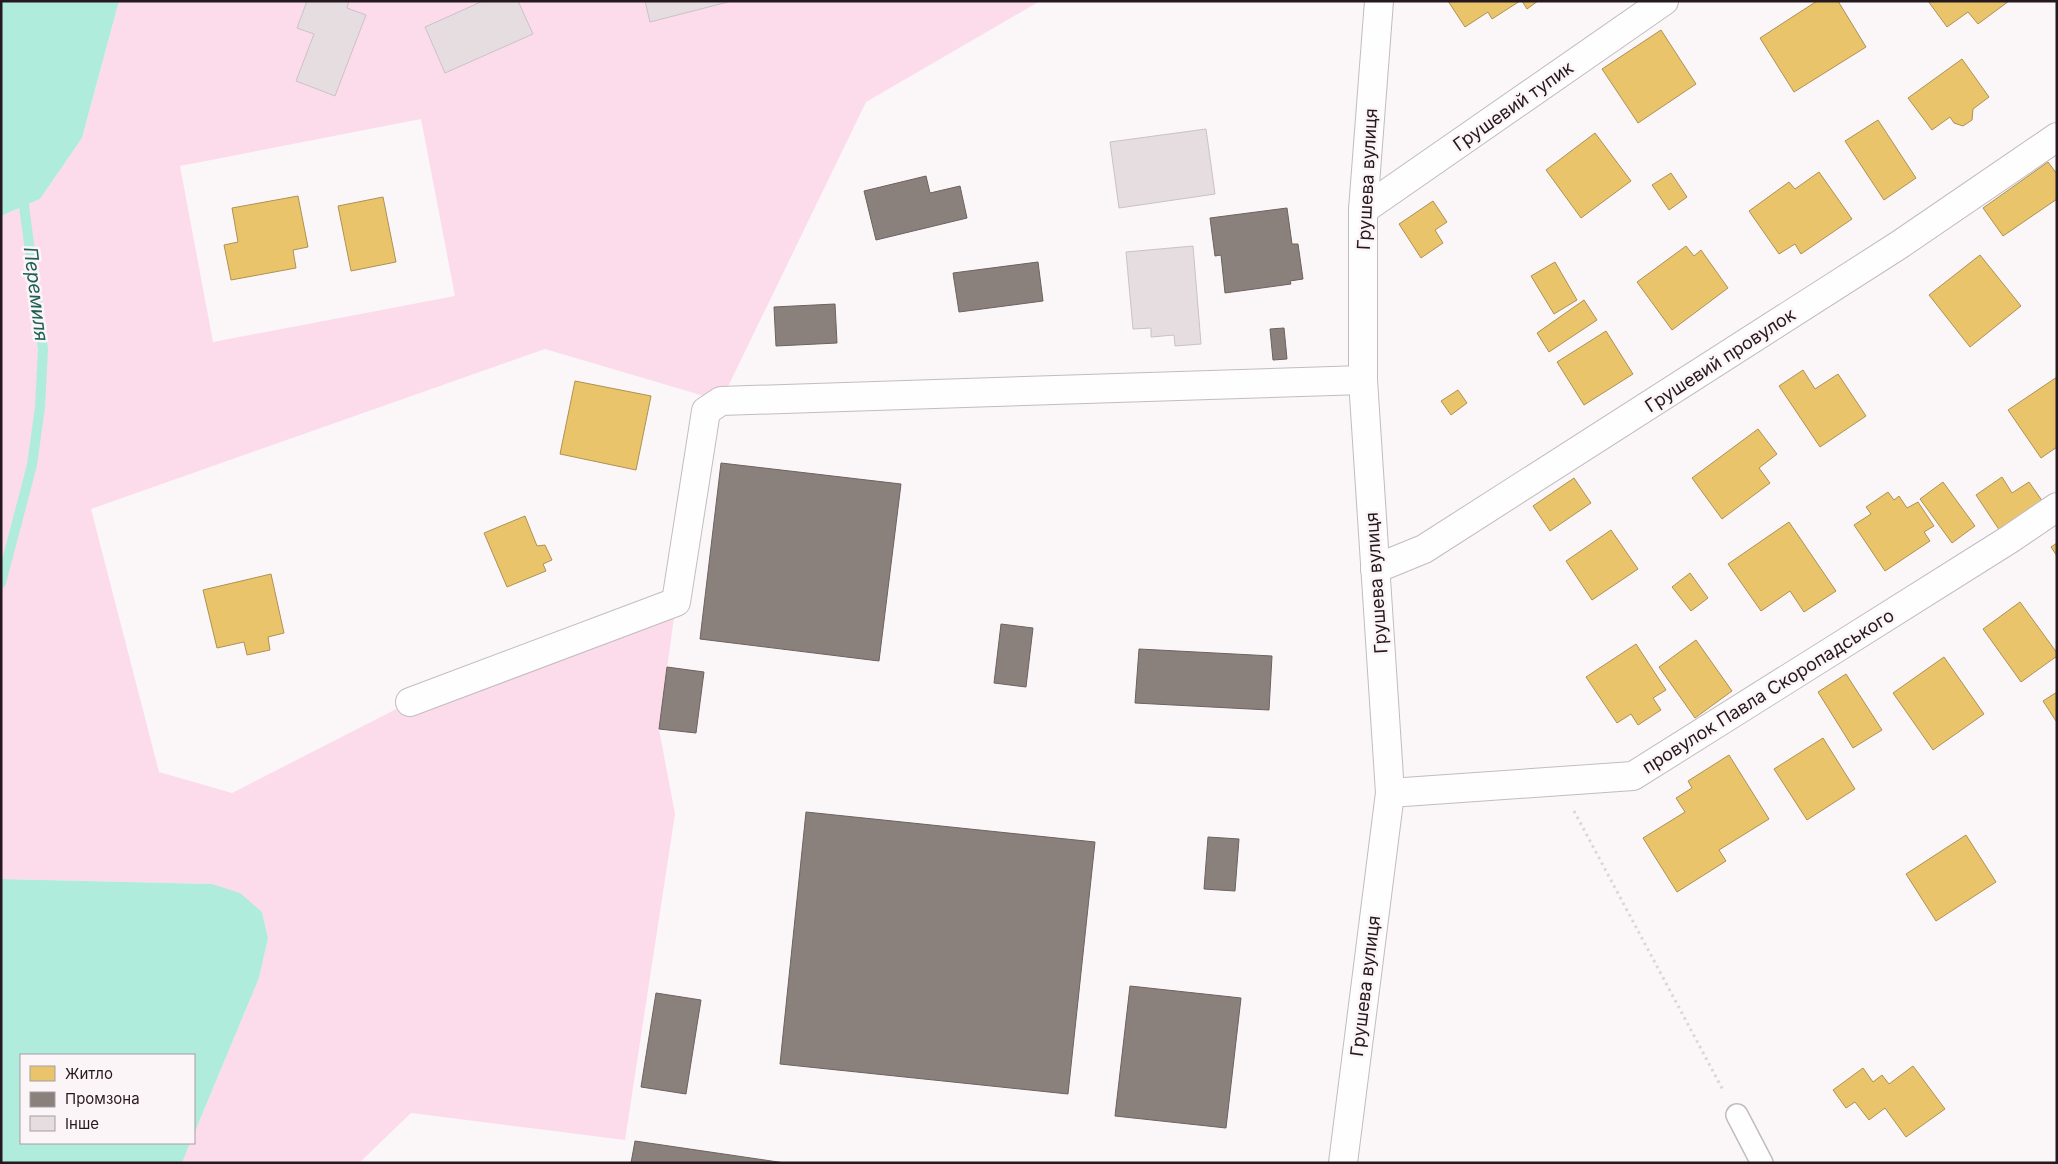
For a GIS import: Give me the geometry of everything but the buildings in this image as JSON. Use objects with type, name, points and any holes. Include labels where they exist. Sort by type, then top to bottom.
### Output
[{"type":"street","name":"Грушева вулиця","points":[[1343,1163],[1390,793],[1363,380],[1363,210],[1379,1]]},
{"type":"street","name":"Грушевий тупик","points":[[1363,210],[1664,1]]},
{"type":"street","name":"Грушевий провулок","points":[[1375,569],[1433,544],[1899,245],[2057,137]]},
{"type":"street","points":[[410,702],[676,602],[706,411],[721,401],[1363,380]]},
{"type":"street","name":"провулок Павла Скоропадського","points":[[1390,793],[1633,776],[2057,507]]},
{"type":"lane","points":[[1737,1115],[1762,1163]]},
{"type":"path","points":[[1558,780],[1737,1115]]},
{"type":"shaded area","points":[[1,1],[119,1],[82,138],[40,199],[1,216]]},
{"type":"shaded area","points":[[119,1],[1040,1],[866,102],[721,401],[545,349],[91,509],[159,772],[232,793],[410,702],[676,602],[659,729],[675,814],[625,1140],[411,1113],[359,1163],[182,1163],[190,1144],[195,1144],[195,1132],[259,978],[268,938],[262,912],[212,884],[1,879],[1,216],[40,199],[82,138]],"holes":[[[421,119],[455,296],[213,342],[180,166]]]},
{"type":"shaded area","points":[[1,879],[212,884],[240,893],[262,912],[268,938],[259,978],[195,1132],[195,1054],[20,1054],[20,1144],[190,1144],[182,1163],[1,1163]]},
{"type":"waterway","name":"Перемиля","points":[[1,583],[32,465],[40,407],[43,349],[24,206],[24,193]]}]
